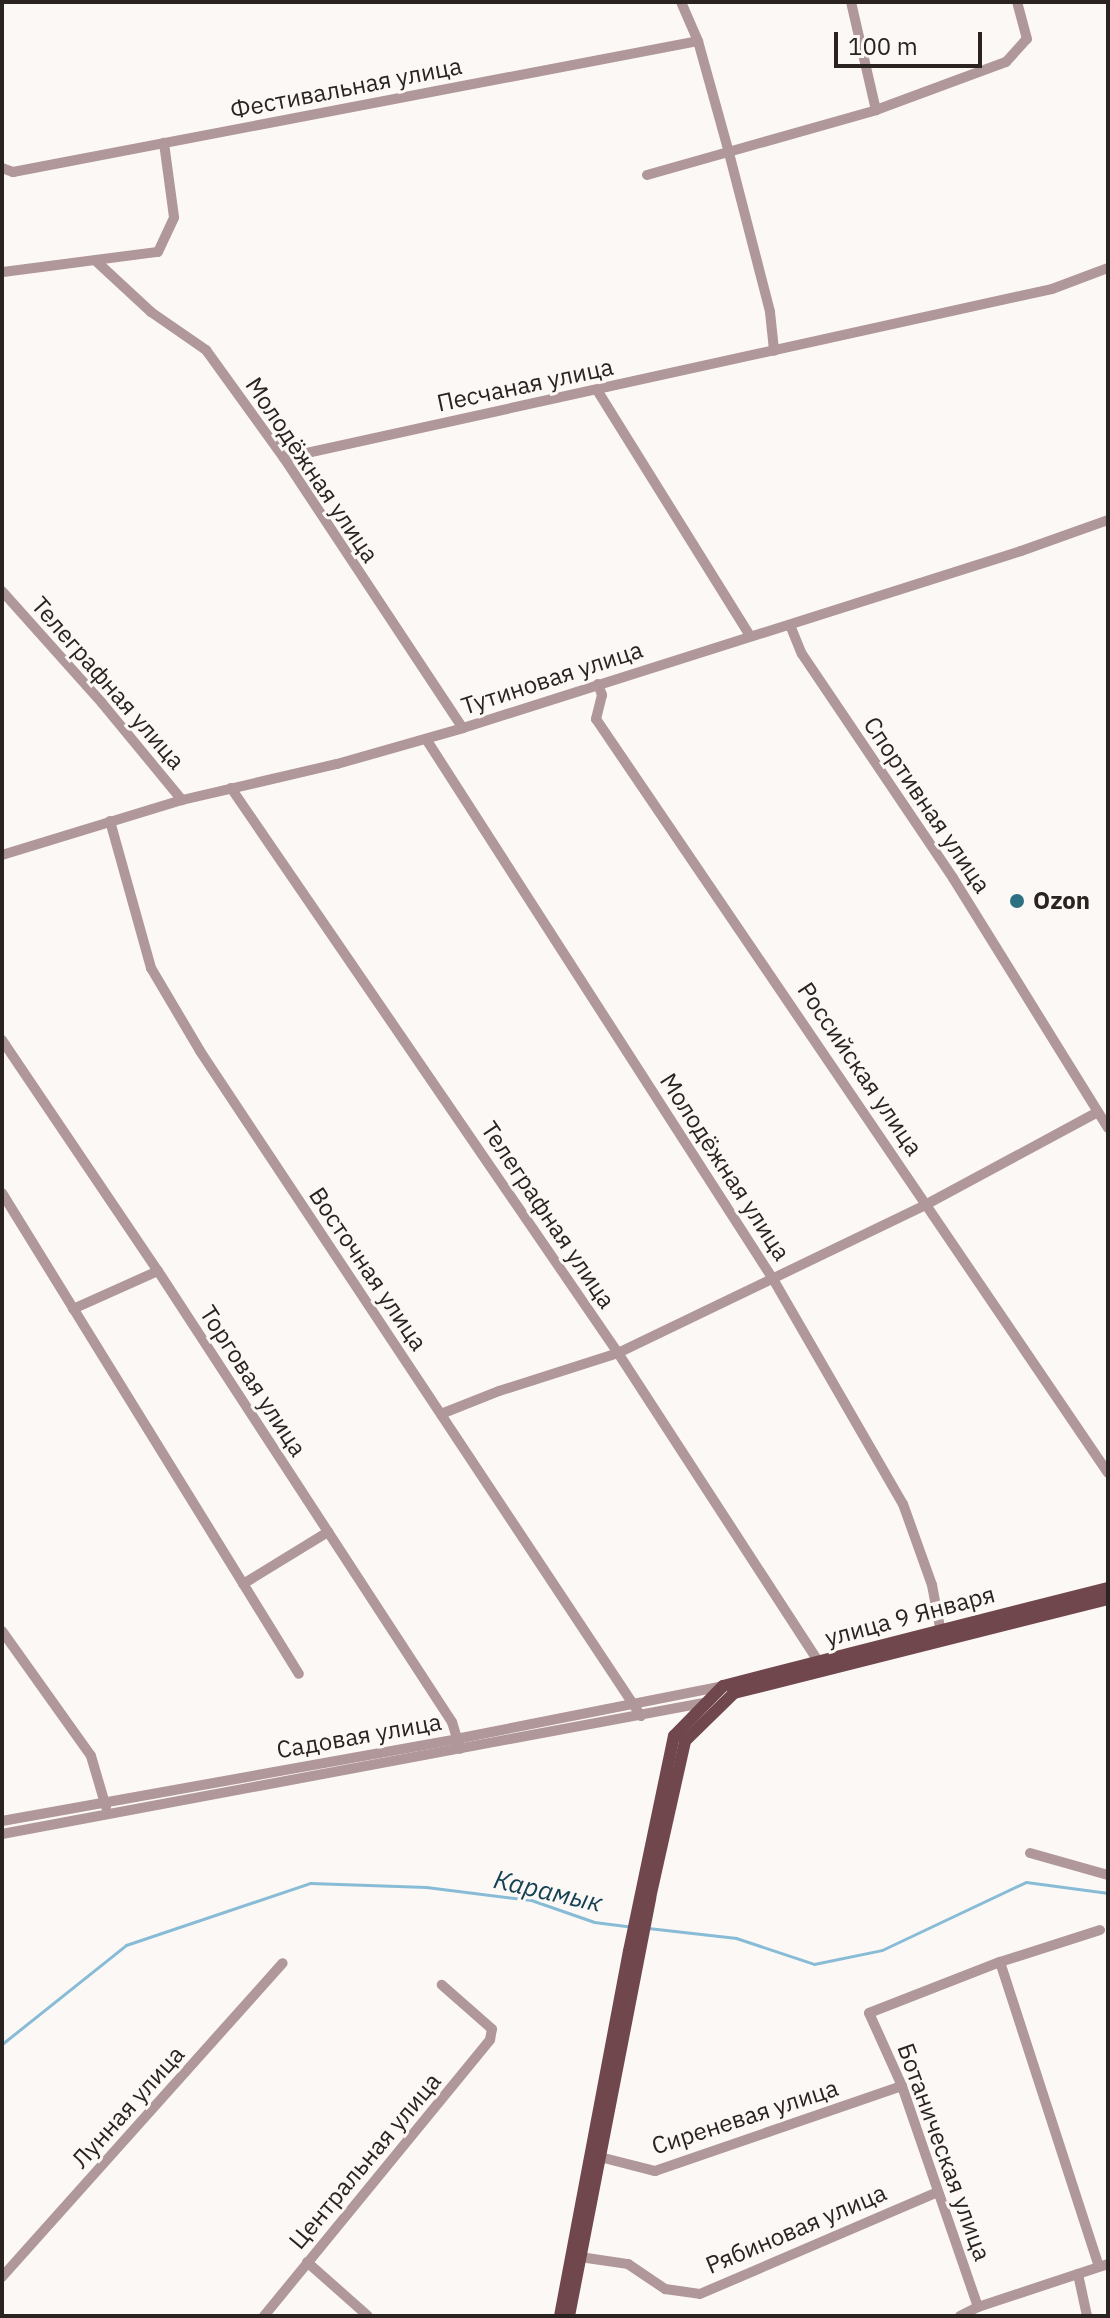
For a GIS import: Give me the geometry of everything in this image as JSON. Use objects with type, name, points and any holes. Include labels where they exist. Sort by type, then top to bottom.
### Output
[{"type":"main road","name":"улица 9 Января","points":[[941,1636],[1108,1588]]},
{"type":"main road","name":"улица 9 Января","points":[[729,1690],[941,1636],[1108,1599]]},
{"type":"main road","points":[[560,2316],[645,1897],[674,1736],[708,1702],[729,1690]]},
{"type":"main road","points":[[645,1897],[685,1741],[729,1690]]},
{"type":"main road","points":[[569,2316],[600,2157],[634,1951]]},
{"type":"street","points":[[681,2],[698,41],[729,153],[770,312],[774,351]]},
{"type":"street","points":[[851,2],[876,110]]},
{"type":"street","points":[[647,175],[876,110],[1006,62],[1027,39],[1017,2]]},
{"type":"street","name":"Фестивальная улица","points":[[2,168],[13,172],[698,41]]},
{"type":"street","points":[[3,272],[158,252],[174,217],[164,143]]},
{"type":"street","name":"Молодёжная улица","points":[[97,262],[151,312],[206,350],[284,458],[463,728]]},
{"type":"street","name":"Песчаная улица","points":[[284,458],[1052,289],[1108,268]]},
{"type":"street","points":[[597,390],[750,636]]},
{"type":"street","name":"Тутиновая улица","points":[[2,855],[182,800],[463,728],[1108,520]]},
{"type":"street","name":"Телеграфная улица","points":[[2,591],[102,703],[182,800]]},
{"type":"street","name":"Спортивная улица","points":[[790,625],[802,654],[953,878],[1108,1128]]},
{"type":"street","name":"Российская улица","points":[[598,684],[602,695],[596,719],[1108,1473]]},
{"type":"street","name":"Молодёжная улица","points":[[426,739],[773,1279],[903,1504],[932,1585],[941,1636]]},
{"type":"street","name":"Телеграфная улица","points":[[231,788],[618,1353],[822,1666]]},
{"type":"street","name":"Восточная улица","points":[[110,821],[151,968],[200,1051],[641,1716]]},
{"type":"street","name":"Торговая улица","points":[[2,1040],[158,1271],[452,1722],[458,1744]]},
{"type":"street","points":[[441,1414],[499,1391],[618,1353],[927,1204],[1098,1112]]},
{"type":"street","points":[[2,1193],[299,1674]]},
{"type":"street","points":[[73,1309],[158,1271]]},
{"type":"street","points":[[243,1584],[328,1532]]},
{"type":"street","points":[[2,1631],[91,1756],[109,1814]]},
{"type":"street","name":"Садовая улица","points":[[2,1834],[458,1744],[634,1705],[729,1690]]},
{"type":"street","name":"Садовая улица","points":[[2,1821],[104,1801],[641,1716],[708,1702]]},
{"type":"street","points":[[1030,1853],[1108,1875]]},
{"type":"street","points":[[961,2316],[978,2307],[1104,2265],[1000,1962],[1100,1930]]},
{"type":"street","name":"Ботаническая улица","points":[[978,2307],[902,2086],[869,2013],[1000,1962]]},
{"type":"street","name":"Лунная улица","points":[[2,2277],[283,1963]]},
{"type":"street","name":"Центральная улица","points":[[264,2316],[490,2040],[492,2029],[442,1985]]},
{"type":"street","name":"Сиреневая улица","points":[[600,2157],[655,2171],[902,2086]]},
{"type":"street","name":"Рябиновая улица","points":[[580,2257],[628,2264],[665,2289],[700,2294],[938,2192]]},
{"type":"street","points":[[307,2262],[368,2316]]},
{"type":"street","points":[[1078,2274],[1087,2316]]},
{"type":"waterway","name":"Карамык","points":[[648,1928],[736,1938],[814,1964],[882,1950],[1026,1882],[1108,1893]]},
{"type":"waterway","name":"Карамык","points":[[2,2044],[126,1945],[310,1883],[426,1887],[531,1900],[594,1922],[628,1926]]},
{"type":"place","name":"Ozon","points":[[1017,901]]}]
